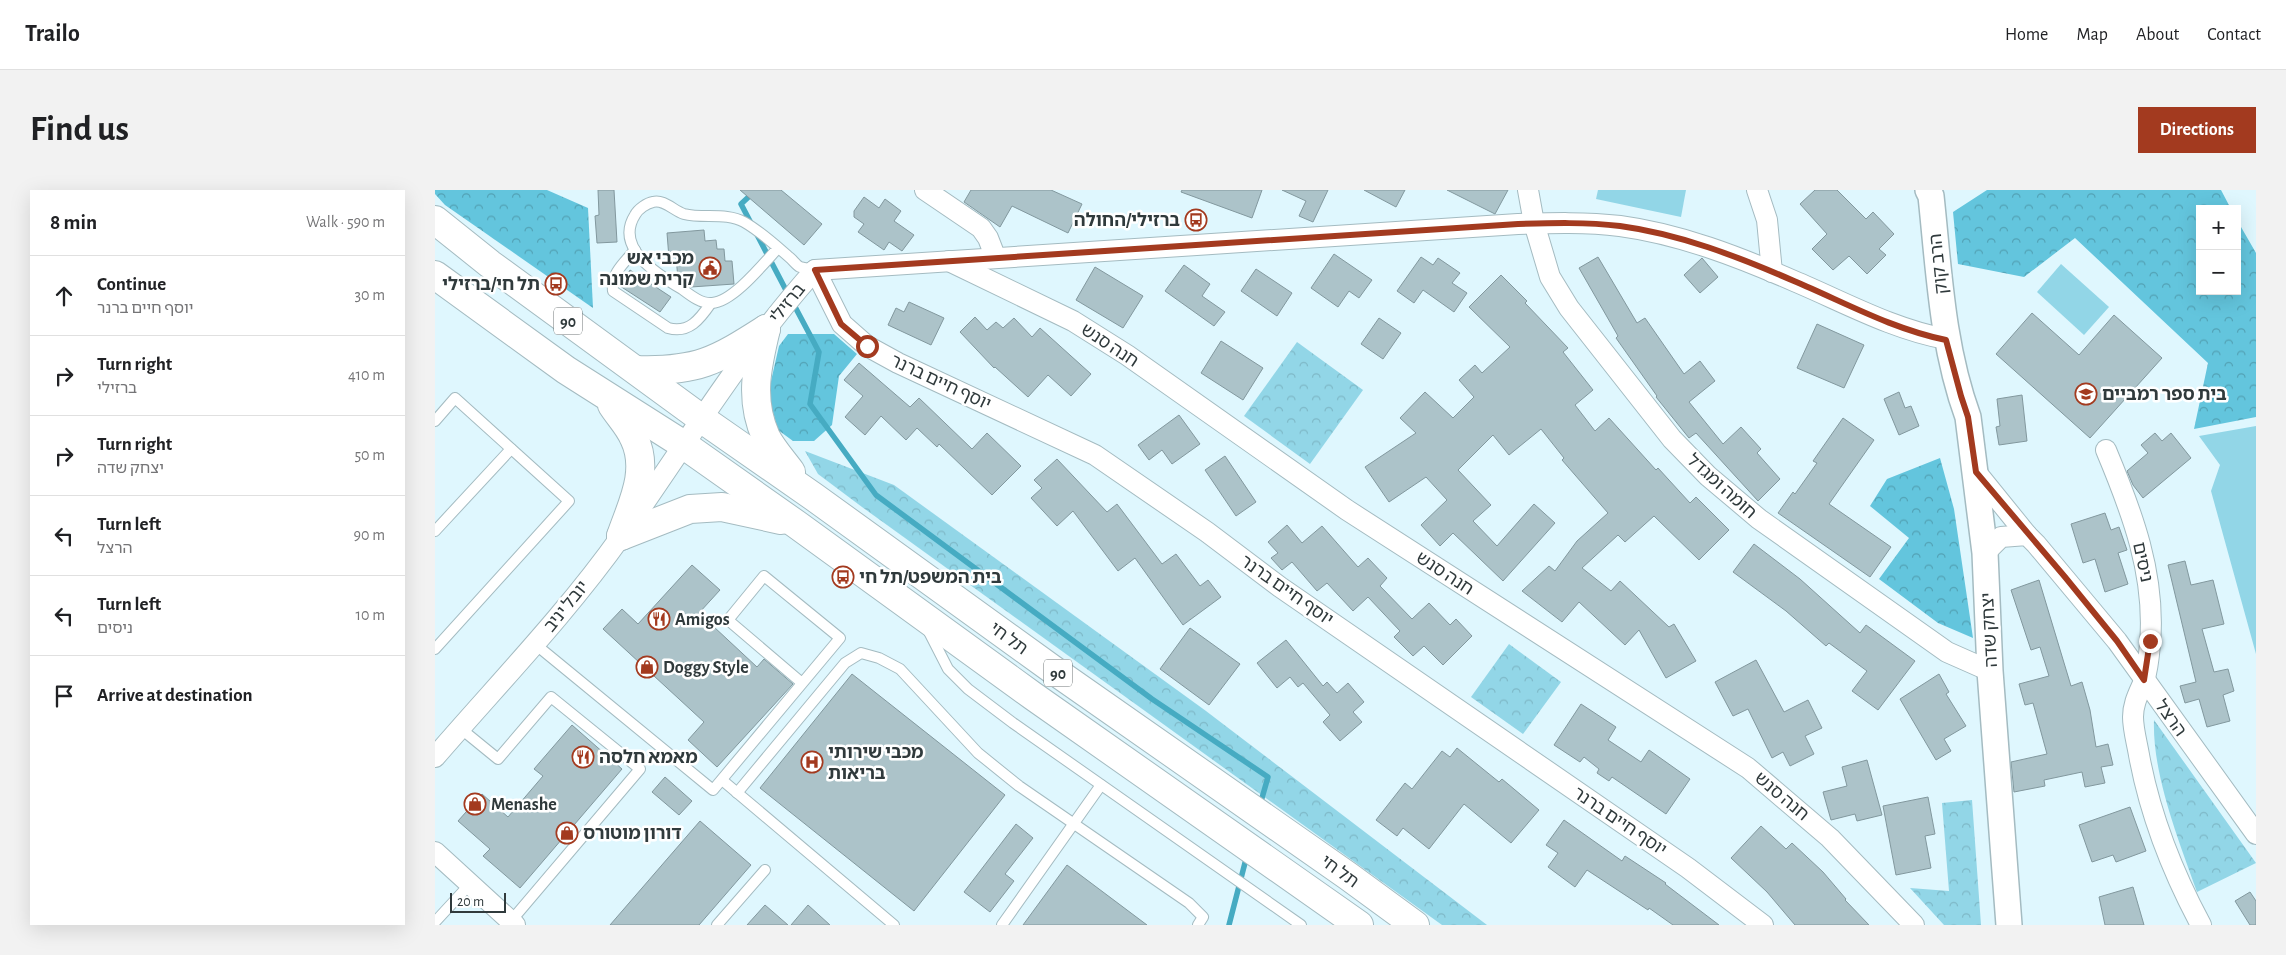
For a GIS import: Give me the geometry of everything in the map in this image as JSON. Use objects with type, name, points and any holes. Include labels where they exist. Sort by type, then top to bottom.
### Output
[{"type":"highway","name":"90","points":[[435,220],[490,264],[702,419]]},
{"type":"highway","name":"90","points":[[435,275],[551,359],[683,445]]},
{"type":"highway","points":[[636,370],[665,371],[687,369],[708,363],[766,329]]},
{"type":"highway","points":[[766,329],[756,369],[755,393],[759,417],[766,438],[803,488]]},
{"type":"highway","points":[[604,394],[634,437],[642,461],[640,482],[621,536]]},
{"type":"highway","name":"תל חי","points":[[702,419],[803,488],[1052,669],[1415,925]]},
{"type":"highway","name":"תל חי","points":[[683,445],[1359,925]]},
{"type":"highway","points":[[621,536],[690,509],[722,507],[795,524]]},
{"type":"street","points":[[925,190],[981,228],[988,238],[995,256]]},
{"type":"street","name":"חומה ומגדל","points":[[1528,190],[1534,224],[1549,277],[1569,308],[1672,439],[1707,476],[1759,519],[1947,652],[1990,671]]},
{"type":"street","points":[[1757,190],[1767,220],[1772,272]]},
{"type":"street","name":"הרב קוק","points":[[1928,190],[1931,196],[1946,340]]},
{"type":"street","name":"ברזילי","points":[[683,445],[781,308],[815,270],[995,256],[1575,222],[1622,226],[1707,247],[1772,272],[1890,324],[1923,335],[1946,340]]},
{"type":"street","name":"חנה סנש","points":[[947,260],[1073,321],[1119,350],[1347,510],[1748,768],[1830,838],[1914,925]]},
{"type":"street","name":"יוסף חיים ברנר","points":[[815,270],[841,324],[867,346],[898,363],[1095,455],[1207,532],[1280,587],[1688,868],[1763,925]]},
{"type":"street","name":"יצחק שדה","points":[[1946,340],[1968,417],[1985,553],[1990,671],[2009,925]]},
{"type":"street","name":"יובל יניב","points":[[435,757],[553,623],[621,536],[683,445]]},
{"type":"street","name":"ניסים","points":[[2106,450],[2126,498],[2141,546],[2151,599],[2150,641],[2144,680],[2134,702],[2133,718],[2144,781],[2164,847],[2182,890],[2201,925]]},
{"type":"street","name":"הרצל","points":[[1976,472],[2117,641],[2256,834]]},
{"type":"street","points":[[1985,553],[2001,537],[2027,535]]},
{"type":"street","points":[[435,852],[513,923]]},
{"type":"lane","points":[[778,248],[725,300],[711,304],[698,300],[655,273],[635,250],[630,238],[631,225],[635,214],[643,206],[654,201],[662,202],[685,214],[729,217],[743,221],[778,248],[798,266],[815,270]]},
{"type":"lane","points":[[635,250],[615,274],[612,283],[613,291],[668,328],[674,330],[685,329],[698,322],[711,304]]},
{"type":"lane","points":[[435,420],[455,398],[569,501],[435,649]]},
{"type":"lane","points":[[435,532],[511,449]]},
{"type":"lane","points":[[535,644],[713,790],[722,780],[802,684],[840,638],[764,576],[727,620],[802,684]]},
{"type":"lane","points":[[920,614],[948,669],[968,689],[1301,925]]},
{"type":"lane","points":[[737,793],[845,663],[861,653],[879,658],[900,669],[978,753],[1019,786],[1189,903],[1203,917],[1198,925]]},
{"type":"lane","points":[[460,728],[498,759],[551,697],[640,769],[513,923]]},
{"type":"lane","points":[[722,780],[894,925]]},
{"type":"lane","points":[[1002,925],[1101,785]]},
{"type":"lane","points":[[717,925],[765,870]]},
{"type":"lane","points":[[435,922],[470,884]]},
{"type":"green space","points":[[435,190],[547,190],[588,208],[593,308],[445,205],[435,194]]},
{"type":"green space","points":[[1598,190],[1686,190],[1681,217],[1596,199]]},
{"type":"green space","points":[[1987,190],[2221,190],[2229,205],[2196,205],[2196,295],[2241,295],[2241,227],[2256,253],[2256,417],[2194,429],[2208,363],[2075,238],[2024,277],[1958,264],[1953,212]]},
{"type":"green space","points":[[2061,264],[2109,307],[2084,335],[2037,292]]},
{"type":"green space","points":[[788,334],[834,334],[857,354],[839,376],[832,425],[814,441],[793,441],[778,430],[771,405],[771,381],[779,346]]},
{"type":"green space","points":[[1297,342],[1363,390],[1310,464],[1244,416]]},
{"type":"green space","points":[[2256,426],[2256,654],[2211,491],[2220,465],[2199,436]]},
{"type":"green space","points":[[805,451],[894,485],[1206,711],[1487,925],[1442,925],[862,507],[818,474]]},
{"type":"green space","points":[[1940,458],[1954,509],[1973,638],[1938,623],[1879,579],[1909,538],[1870,506],[1887,479]]},
{"type":"green space","points":[[1509,644],[1561,682],[1523,734],[1471,697]]},
{"type":"green space","points":[[2154,720],[2256,863],[2197,892],[2162,785],[2157,762]]},
{"type":"green space","points":[[1972,800],[1981,925],[1944,925],[1910,888],[1949,891],[1942,803]]},
{"type":"building","points":[[598,190],[614,190],[617,242],[597,243],[595,216],[599,215]]},
{"type":"building","points":[[740,190],[781,190],[822,224],[804,245]]},
{"type":"building","points":[[971,190],[1051,190],[1082,204],[1068,233],[1012,206],[1000,227],[964,202]]},
{"type":"building","points":[[1182,190],[1262,190],[1252,218],[1181,192]]},
{"type":"building","points":[[1282,190],[1328,190],[1313,222],[1299,216],[1306,201]]},
{"type":"building","points":[[1364,190],[1405,190],[1396,207]]},
{"type":"building","points":[[1447,190],[1508,190],[1495,214]]},
{"type":"building","points":[[1815,190],[1837,190],[1866,219],[1873,212],[1894,234],[1879,249],[1886,255],[1867,274],[1849,256],[1833,270],[1812,249],[1827,234],[1800,204]]},
{"type":"building","points":[[864,197],[879,208],[885,199],[901,211],[894,221],[914,235],[902,251],[889,242],[884,250],[858,232],[864,224],[854,217],[854,211]]},
{"type":"building","points":[[704,230],[705,241],[716,240],[717,249],[724,249],[725,261],[732,261],[734,284],[691,287],[678,279],[676,257],[669,258],[667,233]]},
{"type":"building","points":[[1334,254],[1372,280],[1359,298],[1349,291],[1338,307],[1311,288]]},
{"type":"building","points":[[1421,257],[1433,265],[1438,258],[1460,273],[1452,283],[1467,293],[1454,312],[1423,290],[1414,303],[1397,291]]},
{"type":"building","points":[[1598,257],[1637,323],[1645,318],[1684,374],[1700,361],[1715,381],[1689,402],[1723,444],[1741,427],[1761,449],[1757,453],[1780,479],[1758,501],[1696,433],[1689,438],[1656,397],[1616,338],[1618,336],[1579,268]]},
{"type":"building","points":[[1702,258],[1718,277],[1700,293],[1684,275]]},
{"type":"building","points":[[1184,265],[1210,284],[1202,296],[1225,312],[1214,326],[1165,291]]},
{"type":"building","points":[[1095,267],[1143,296],[1123,328],[1076,300]]},
{"type":"building","points":[[1256,269],[1292,293],[1277,316],[1241,291]]},
{"type":"building","points":[[630,270],[671,297],[660,312],[620,286]]},
{"type":"building","points":[[1501,275],[1527,301],[1525,303],[1568,348],[1563,352],[1593,390],[1575,405],[1595,431],[1609,418],[1656,470],[1658,468],[1690,503],[1696,497],[1729,530],[1699,560],[1654,516],[1625,542],[1618,535],[1582,568],[1611,591],[1620,581],[1669,627],[1674,624],[1696,661],[1666,678],[1639,630],[1625,645],[1579,602],[1562,622],[1522,591],[1549,566],[1555,571],[1577,541],[1608,513],[1562,460],[1564,458],[1541,429],[1509,455],[1493,435],[1458,470],[1491,505],[1473,521],[1497,546],[1534,504],[1555,523],[1503,581],[1453,533],[1440,546],[1421,525],[1447,500],[1426,477],[1389,502],[1365,467],[1416,433],[1400,418],[1425,392],[1453,418],[1474,397],[1459,380],[1475,365],[1482,373],[1510,347],[1469,307]]},
{"type":"building","points":[[909,302],[944,318],[931,345],[888,325],[896,308],[904,312]]},
{"type":"building","points":[[2032,313],[2079,355],[2114,315],[2162,358],[2090,438],[1996,354]]},
{"type":"building","points":[[975,317],[987,330],[996,322],[1003,328],[1014,318],[1032,337],[1040,328],[1091,374],[1071,396],[1048,375],[1028,397],[994,368],[960,332]]},
{"type":"building","points":[[1379,318],[1401,333],[1383,359],[1361,344]]},
{"type":"building","points":[[1817,324],[1864,345],[1844,388],[1797,368]]},
{"type":"building","points":[[1221,341],[1263,368],[1243,400],[1201,373]]},
{"type":"building","points":[[859,363],[910,407],[919,398],[972,449],[987,433],[1021,466],[992,495],[939,444],[937,447],[917,428],[906,440],[881,416],[865,435],[845,417],[863,396],[844,380]]},
{"type":"building","points":[[1899,392],[1905,408],[1911,406],[1919,426],[1899,435],[1884,399]]},
{"type":"building","points":[[2022,395],[2027,441],[1999,445],[1996,427],[2000,426],[1997,399]]},
{"type":"building","points":[[1179,415],[1200,444],[1172,464],[1162,450],[1149,460],[1138,445]]},
{"type":"building","points":[[1843,418],[1874,440],[1829,504],[1891,547],[1870,577],[1778,513],[1793,492],[1795,494],[1817,463],[1813,461]]},
{"type":"building","points":[[2155,433],[2162,441],[2171,433],[2191,458],[2143,498],[2133,485],[2127,471],[2148,453],[2141,445]]},
{"type":"building","points":[[1225,456],[1256,502],[1236,516],[1205,470]]},
{"type":"building","points":[[1057,459],[1107,512],[1117,504],[1162,564],[1176,554],[1200,586],[1208,580],[1221,597],[1183,625],[1135,558],[1118,571],[1073,511],[1057,526],[1031,498],[1042,488],[1034,480]]},
{"type":"building","points":[[2105,513],[2111,530],[2119,527],[2127,550],[2118,553],[2128,584],[2105,592],[2095,559],[2083,563],[2071,524]]},
{"type":"building","points":[[1287,525],[1302,543],[1322,526],[1358,567],[1368,558],[1387,578],[1380,586],[1412,619],[1429,603],[1450,625],[1456,619],[1472,636],[1443,665],[1424,646],[1413,656],[1394,637],[1400,631],[1368,597],[1353,611],[1327,583],[1317,591],[1292,562],[1282,570],[1271,558],[1278,553],[1268,542]]},
{"type":"building","points":[[1754,544],[1800,579],[1860,633],[1866,625],[1915,661],[1878,710],[1852,691],[1867,671],[1829,643],[1826,646],[1786,611],[1733,572]]},
{"type":"building","points":[[2185,561],[2191,585],[2213,580],[2224,624],[2202,629],[2214,672],[2228,669],[2234,691],[2223,695],[2230,721],[2207,727],[2199,699],[2185,703],[2180,686],[2196,682],[2168,565]]},
{"type":"building","points":[[692,565],[720,590],[699,613],[757,667],[764,659],[793,684],[717,767],[688,740],[704,722],[603,629],[622,609],[638,624]]},
{"type":"building","points":[[2039,580],[2071,686],[2082,682],[2090,710],[2096,747],[2108,744],[2113,765],[2101,767],[2105,783],[2085,787],[2082,772],[2044,780],[2045,786],[2014,792],[2011,762],[2047,754],[2033,703],[2025,705],[2019,684],[2049,676],[2040,647],[2031,650],[2011,590]]},
{"type":"building","points":[[1190,628],[1240,664],[1209,705],[1160,669]]},
{"type":"building","points":[[1286,640],[1323,686],[1327,682],[1337,693],[1348,683],[1364,702],[1353,712],[1362,722],[1340,741],[1323,722],[1330,715],[1303,683],[1298,687],[1290,677],[1277,688],[1257,663]]},
{"type":"building","points":[[1756,660],[1784,712],[1808,700],[1822,728],[1805,736],[1814,754],[1790,766],[1783,752],[1772,758],[1748,709],[1733,716],[1715,682]]},
{"type":"building","points":[[852,674],[1005,795],[914,911],[760,788]]},
{"type":"building","points":[[1939,674],[1949,692],[1946,694],[1966,726],[1944,739],[1951,751],[1936,760],[1900,699]]},
{"type":"building","points":[[1581,704],[1616,727],[1608,740],[1641,762],[1649,750],[1690,779],[1666,814],[1612,777],[1609,781],[1597,773],[1599,769],[1584,757],[1580,762],[1554,745]]},
{"type":"building","points":[[572,725],[622,769],[520,888],[483,856],[490,849],[458,821],[482,794],[508,817],[543,776],[534,769]]},
{"type":"building","points":[[1457,748],[1499,782],[1502,779],[1539,810],[1511,843],[1464,804],[1429,849],[1403,828],[1397,836],[1376,820],[1405,783],[1412,789],[1442,751],[1450,757]]},
{"type":"building","points":[[1867,760],[1882,815],[1857,821],[1855,814],[1831,820],[1823,792],[1847,786],[1842,767]]},
{"type":"building","points":[[665,777],[692,801],[679,815],[652,792]]},
{"type":"building","points":[[1928,797],[1935,834],[1925,836],[1931,868],[1896,875],[1883,806]]},
{"type":"building","points":[[2130,807],[2146,851],[2116,862],[2113,855],[2092,862],[2079,825]]},
{"type":"building","points":[[1564,820],[1622,861],[1625,856],[1666,883],[1719,925],[1673,925],[1587,870],[1575,887],[1548,867],[1558,853],[1546,845]]},
{"type":"building","points":[[700,821],[751,865],[699,925],[610,925]]},
{"type":"building","points":[[1016,824],[1033,838],[1005,874],[1014,881],[990,912],[964,892]]},
{"type":"building","points":[[1761,826],[1786,849],[1792,843],[1823,872],[1845,900],[1869,925],[1795,925],[1767,892],[1731,858]]},
{"type":"building","points":[[1067,865],[1147,925],[1023,925]]},
{"type":"building","points":[[2133,887],[2144,925],[2105,925],[2099,897]]},
{"type":"building","points":[[2250,892],[2256,901],[2256,925],[2250,925],[2235,901]]},
{"type":"building","points":[[765,905],[788,925],[747,925]]},
{"type":"building","points":[[808,905],[830,925],[791,925]]},
{"type":"waterway","points":[[756,190],[741,204],[788,294]]},
{"type":"waterway","points":[[793,303],[819,352],[810,404],[876,495],[1152,699],[1268,777],[1260,805]]},
{"type":"waterway","points":[[1229,925],[1247,855]]},
{"type":"place","name":"ברזילי/החולה","points":[[1196,220]]},
{"type":"place","name":"מכבי אש קרית שמונה","points":[[710,268]]},
{"type":"place","name":"תל חי/ברזילי","points":[[556,284]]},
{"type":"place","name":"בית ספר רמביים","points":[[2086,394]]},
{"type":"place","name":"בית המשפט/תל חי","points":[[843,577]]},
{"type":"place","name":"Amigos","points":[[659,619]]},
{"type":"place","name":"Doggy Style","points":[[647,667]]},
{"type":"place","name":"מאמא חלסה","points":[[583,757]]},
{"type":"place","name":"מכבי שירותי בריאות","points":[[812,762]]},
{"type":"place","name":"Menashe","points":[[475,804]]},
{"type":"place","name":"דורון מוטורס","points":[[567,833]]},
{"type":"route","points":[[867,346],[841,324],[815,270],[1067,252],[1518,224],[1575,222],[1622,226],[1679,239],[1725,253],[1793,280],[1890,324],[1923,335],[1946,340],[1968,417],[1976,472],[1982,481],[2065,577],[2117,641],[2144,680],[2148,664],[2150,641]]}]
